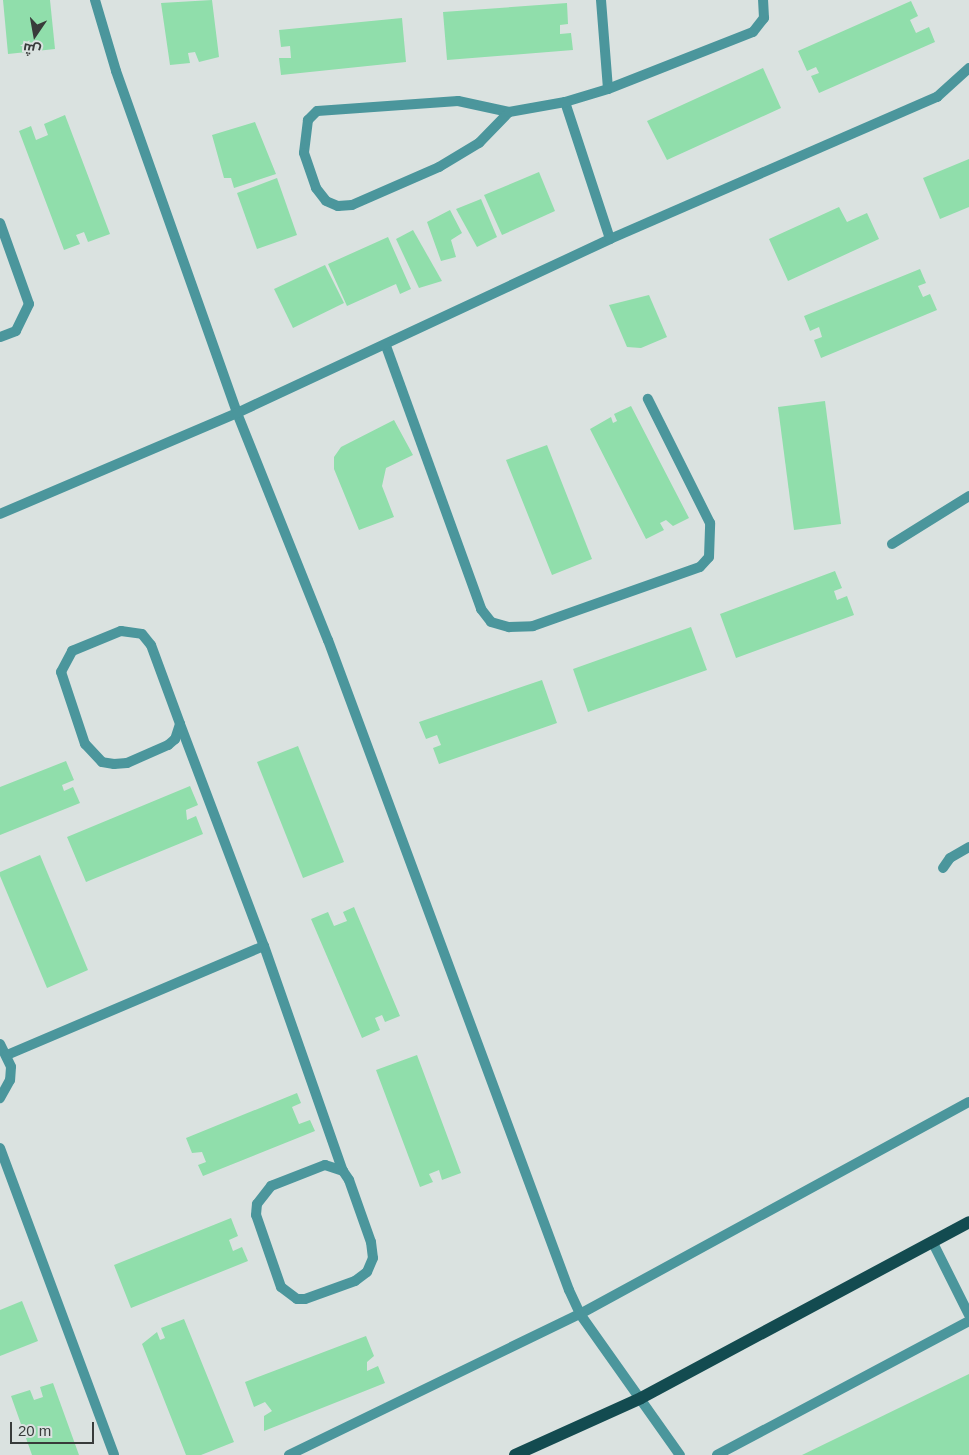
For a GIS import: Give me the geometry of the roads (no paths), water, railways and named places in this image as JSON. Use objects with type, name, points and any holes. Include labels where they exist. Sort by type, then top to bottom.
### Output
[{"type":"main road","points":[[515,1455],[642,1398],[969,1222]]},
{"type":"street","points":[[95,0],[116,71],[237,413],[331,649],[580,1314],[642,1398],[680,1455]]},
{"type":"street","points":[[601,0],[608,89]]},
{"type":"street","points":[[509,112],[479,143],[439,167],[352,205],[338,206],[326,201],[316,188],[304,153],[308,120],[317,111],[458,101],[509,112],[565,102],[608,89],[753,32],[764,18],[763,0]]},
{"type":"street","points":[[0,514],[237,413],[386,346],[610,239],[937,97],[969,68]]},
{"type":"street","points":[[565,102],[610,239]]},
{"type":"street","points":[[0,224],[29,304],[16,331],[0,337]]},
{"type":"street","points":[[386,346],[481,609],[491,622],[509,627],[533,626],[700,567],[709,557],[710,522],[648,398]]},
{"type":"street","points":[[892,544],[969,496]]},
{"type":"street","points":[[180,724],[174,739],[168,745],[127,763],[102,762],[85,744],[64,684],[61,672],[64,661],[72,651],[121,631],[142,634],[151,645],[264,946],[343,1171],[371,1242],[371,1265],[362,1277],[305,1299],[290,1296],[281,1287],[259,1226],[257,1204],[271,1186],[315,1168],[325,1165],[343,1171]]},
{"type":"street","points":[[943,868],[950,858],[969,847]]},
{"type":"street","points":[[7,1055],[264,946]]},
{"type":"street","points":[[0,1044],[7,1055],[10,1080],[0,1098]]},
{"type":"street","points":[[288,1455],[580,1314],[969,1102]]},
{"type":"street","points":[[0,1148],[114,1455]]},
{"type":"street","points":[[932,1243],[969,1315]]},
{"type":"street","points":[[717,1455],[969,1321]]}]
